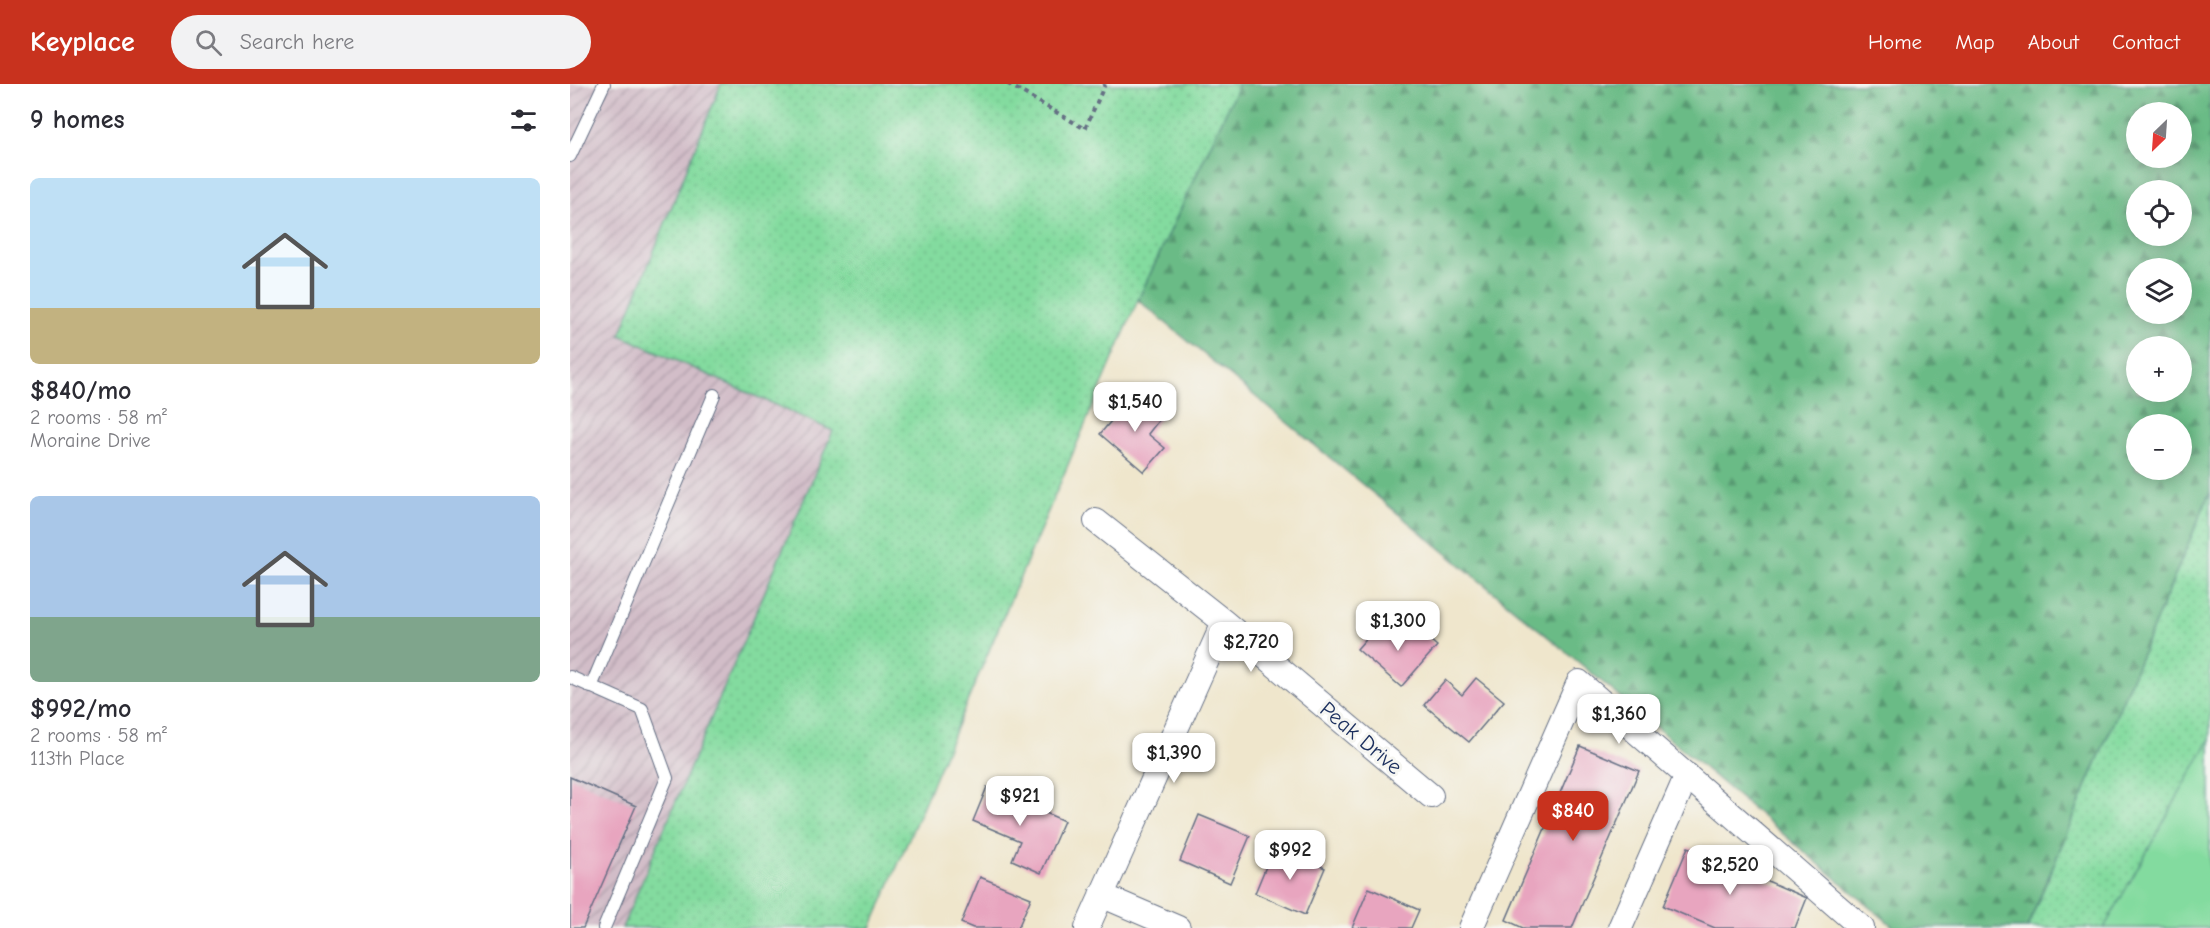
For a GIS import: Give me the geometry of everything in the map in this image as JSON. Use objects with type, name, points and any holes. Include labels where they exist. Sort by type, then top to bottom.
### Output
[{"type":"street","name":"Peak Drive","points":[[1096,521],[1224,622],[1431,796]]},
{"type":"street","points":[[1087,928],[1224,622]]},
{"type":"street","points":[[1471,928],[1578,682],[1687,775],[1840,920],[1862,928]]},
{"type":"street","points":[[1620,928],[1687,775]]},
{"type":"street","points":[[1101,895],[1178,928]]},
{"type":"lane","points":[[570,156],[604,84]]},
{"type":"lane","points":[[591,687],[714,395]]},
{"type":"lane","points":[[570,677],[642,709],[667,778],[604,928]]},
{"type":"path","points":[[1008,84],[1085,129],[1105,84]]},
{"type":"shaded area","points":[[570,84],[721,84],[620,335],[833,431],[622,928],[570,928]]},
{"type":"green space","points":[[721,84],[1239,84],[1138,300],[871,928],[622,928],[833,431],[620,335]]},
{"type":"green space","points":[[1239,84],[2210,84],[2210,492],[2027,928],[1895,928],[1570,655],[1138,300]]},
{"type":"green space","points":[[2210,492],[2210,928],[2027,928]]},
{"type":"green space","points":[[2210,739],[2210,928],[2104,928]]},
{"type":"building","points":[[1135,393],[1162,416],[1148,434],[1165,448],[1144,472],[1100,434]]},
{"type":"building","points":[[1409,622],[1437,646],[1401,687],[1357,649],[1378,625],[1394,639]]},
{"type":"building","points":[[1476,678],[1504,701],[1469,742],[1424,705],[1445,680],[1462,695]]},
{"type":"building","points":[[1580,746],[1639,771],[1572,928],[1523,928],[1506,920]]},
{"type":"building","points":[[570,777],[636,806],[583,928],[570,928]]},
{"type":"building","points":[[987,787],[1064,821],[1041,873],[1012,860],[1020,841],[973,821]]},
{"type":"building","points":[[1199,815],[1250,836],[1230,883],[1180,861]]},
{"type":"building","points":[[1274,847],[1325,868],[1305,915],[1255,893]]},
{"type":"building","points":[[1688,847],[1807,898],[1795,928],[1715,928],[1663,906]]},
{"type":"building","points":[[980,877],[1031,898],[1018,928],[973,928],[961,923]]},
{"type":"building","points":[[1369,888],[1419,910],[1411,928],[1352,928]]}]
